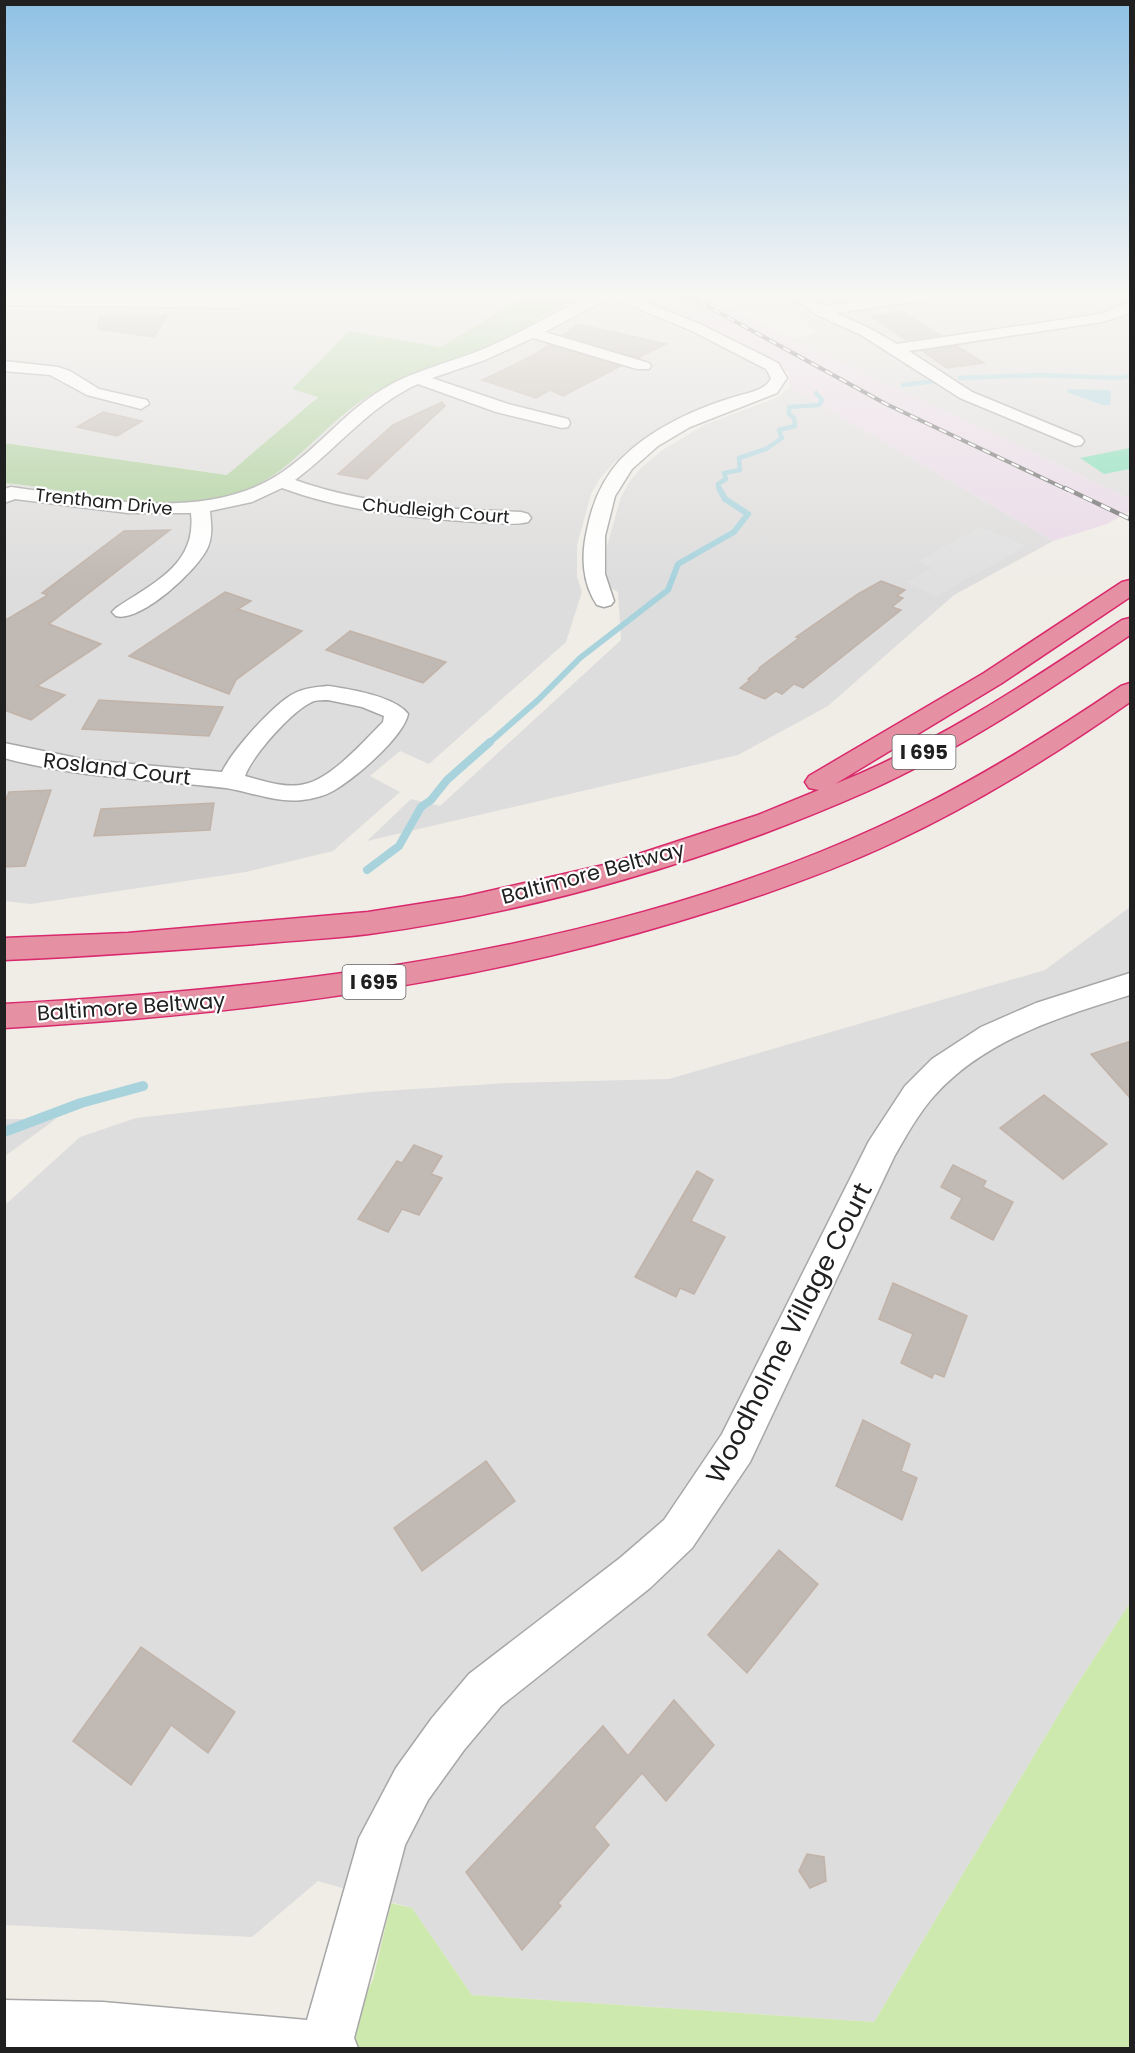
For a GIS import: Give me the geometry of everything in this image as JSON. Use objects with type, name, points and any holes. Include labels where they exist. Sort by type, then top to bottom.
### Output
[{"type":"highway","points":[[700,844],[830,776],[909,729],[1079,623],[1131,587]]},
{"type":"highway","name":"Baltimore Beltway","points":[[4,950],[128,944],[368,923],[463,907],[603,875],[768,821],[860,784],[936,746],[1024,696],[1131,625]]},
{"type":"highway","name":"Baltimore Beltway","points":[[4,1016],[100,1011],[225,1000],[364,983],[470,964],[642,923],[810,867],[908,824],[992,780],[1131,691]]},
{"type":"highway","points":[[1078,727],[1131,701]]},
{"type":"street","points":[[89,390],[141,404]]},
{"type":"street","name":"Trentham Drive","points":[[8,495],[142,509],[200,508],[248,497],[282,482],[366,408],[393,390]]},
{"type":"street","points":[[450,390],[502,408],[562,423]]},
{"type":"street","points":[[604,601],[598,591],[591,562],[600,513],[615,479],[640,453],[669,433],[710,412],[769,390]]},
{"type":"street","points":[[959,390],[1075,441]]},
{"type":"street","name":"Chudleigh Court","points":[[282,482],[325,498],[376,508],[420,513],[521,518]]},
{"type":"street","points":[[123,612],[190,562],[199,545],[202,532],[200,508]]},
{"type":"street","name":"Rosland Court","points":[[4,750],[37,760],[231,782],[275,792],[306,792],[335,779],[388,730],[396,720],[396,714],[377,704],[334,692],[315,693],[302,698],[292,704],[248,751],[234,769],[231,782]]},
{"type":"street","name":"Woodholme Village Court","points":[[329,2047],[384,1838],[412,1784],[448,1734],[485,1690],[635,1573],[678,1534],[736,1448],[881,1150],[923,1087],[976,1044],[1009,1027],[1046,1011],[1131,984]]},
{"type":"street","points":[[4,2026],[102,2028],[329,2047]]},
{"type":"shaded area","points":[[5,390],[295,390],[318,396],[228,475],[5,443]]},
{"type":"shaded area","points":[[379,390],[757,390],[659,431],[615,462],[600,478],[591,494],[577,545],[577,577],[582,592],[566,642],[429,764],[400,751],[370,776],[400,792],[333,851],[246,872],[31,904],[5,901],[5,483],[185,503],[239,492],[279,471],[341,415]]},
{"type":"shaded area","points":[[786,390],[795,390],[1053,541],[954,595],[828,706],[738,755],[367,841],[411,799],[440,806],[621,640],[618,592],[611,588],[607,578],[607,546],[621,497],[641,468],[661,451],[704,425],[776,398]]},
{"type":"shaded area","points":[[795,390],[899,390],[1130,499],[1130,511],[1107,524],[1053,541]]},
{"type":"shaded area","points":[[899,390],[1130,390],[1130,499]]},
{"type":"shaded area","points":[[981,527],[1026,546],[936,597],[906,582],[932,568],[918,561]]},
{"type":"shaded area","points":[[1130,907],[1130,1603],[1074,1689],[874,2022],[472,1995],[412,1908],[318,1881],[252,1937],[5,1925],[5,1205],[80,1137],[136,1118],[369,1092],[508,1083],[669,1079],[1045,970]]},
{"type":"shaded area","points":[[5,1119],[56,1119],[5,1156]]},
{"type":"green space","points":[[295,390],[379,390],[347,412],[278,472],[248,489],[215,499],[180,503],[145,502],[5,483],[4,443],[227,475],[318,397]]},
{"type":"green space","points":[[1130,448],[1130,469],[1104,474],[1080,458]]},
{"type":"green space","points":[[1130,1603],[1130,2048],[342,2048],[373,1979],[391,1903],[412,1908],[472,1995],[874,2022],[1074,1689]]},
{"type":"water","points":[[1068,390],[1108,390],[1111,392],[1110,405],[1102,405],[1067,392]]},
{"type":"building","points":[[511,390],[575,390],[563,396],[550,390],[536,398]]},
{"type":"building","points":[[442,402],[445,406],[367,479],[338,474],[393,425]]},
{"type":"building","points":[[103,412],[142,421],[117,436],[77,427]]},
{"type":"building","points":[[170,530],[49,624],[101,644],[37,686],[65,695],[31,720],[4,710],[4,621],[48,595],[42,593],[124,531]]},
{"type":"building","points":[[881,581],[905,590],[897,596],[903,598],[892,607],[901,610],[803,688],[794,684],[782,694],[776,691],[765,699],[740,688],[759,668],[799,638],[796,637]]},
{"type":"building","points":[[225,592],[251,601],[238,609],[302,631],[236,680],[229,694],[129,656]]},
{"type":"building","points":[[350,631],[446,662],[423,683],[326,650]]},
{"type":"building","points":[[99,700],[223,707],[209,736],[82,729]]},
{"type":"building","points":[[51,790],[25,866],[4,867],[4,804],[9,792]]},
{"type":"building","points":[[214,803],[210,830],[94,836],[101,809]]},
{"type":"building","points":[[1131,1041],[1131,1099],[1091,1054]]},
{"type":"building","points":[[1044,1095],[1107,1144],[1063,1179],[1000,1128]]},
{"type":"building","points":[[414,1145],[442,1156],[431,1174],[442,1178],[419,1215],[402,1209],[388,1232],[358,1219],[397,1161],[402,1163]]},
{"type":"building","points":[[953,1165],[986,1181],[983,1187],[1013,1202],[993,1240],[951,1218],[962,1198],[941,1187]]},
{"type":"building","points":[[697,1171],[713,1180],[691,1221],[725,1237],[694,1294],[680,1288],[676,1297],[635,1277]]},
{"type":"building","points":[[893,1283],[967,1316],[944,1377],[934,1373],[932,1378],[901,1363],[913,1334],[879,1319]]},
{"type":"building","points":[[863,1420],[910,1444],[901,1471],[917,1478],[902,1520],[836,1486]]},
{"type":"building","points":[[486,1461],[515,1501],[422,1571],[394,1528]]},
{"type":"building","points":[[779,1550],[818,1584],[747,1673],[708,1635]]},
{"type":"building","points":[[141,1647],[235,1712],[208,1753],[171,1725],[131,1785],[73,1741]]},
{"type":"building","points":[[674,1700],[714,1745],[666,1801],[642,1773],[594,1827],[609,1845],[558,1903],[561,1906],[522,1950],[466,1872],[603,1726],[628,1756]]},
{"type":"building","points":[[807,1854],[824,1857],[826,1881],[810,1888],[799,1871]]},
{"type":"waterway","points":[[719,490],[718,484],[726,479],[724,473],[740,470],[739,458],[766,449],[782,438],[779,430],[795,426],[794,418],[789,414],[789,407],[819,405],[822,400],[816,393]]},
{"type":"waterway","points":[[489,743],[538,700],[580,658],[668,590],[678,564],[734,532],[748,514],[725,499],[719,488]]},
{"type":"waterway","points":[[367,870],[399,846],[421,807],[431,800],[447,780],[490,742]]},
{"type":"waterway","points":[[4,1132],[81,1103],[143,1086]]},
{"type":"railway","points":[[860,390],[1068,490]]},
{"type":"railway","points":[[1065,488],[1130,519]]}]
